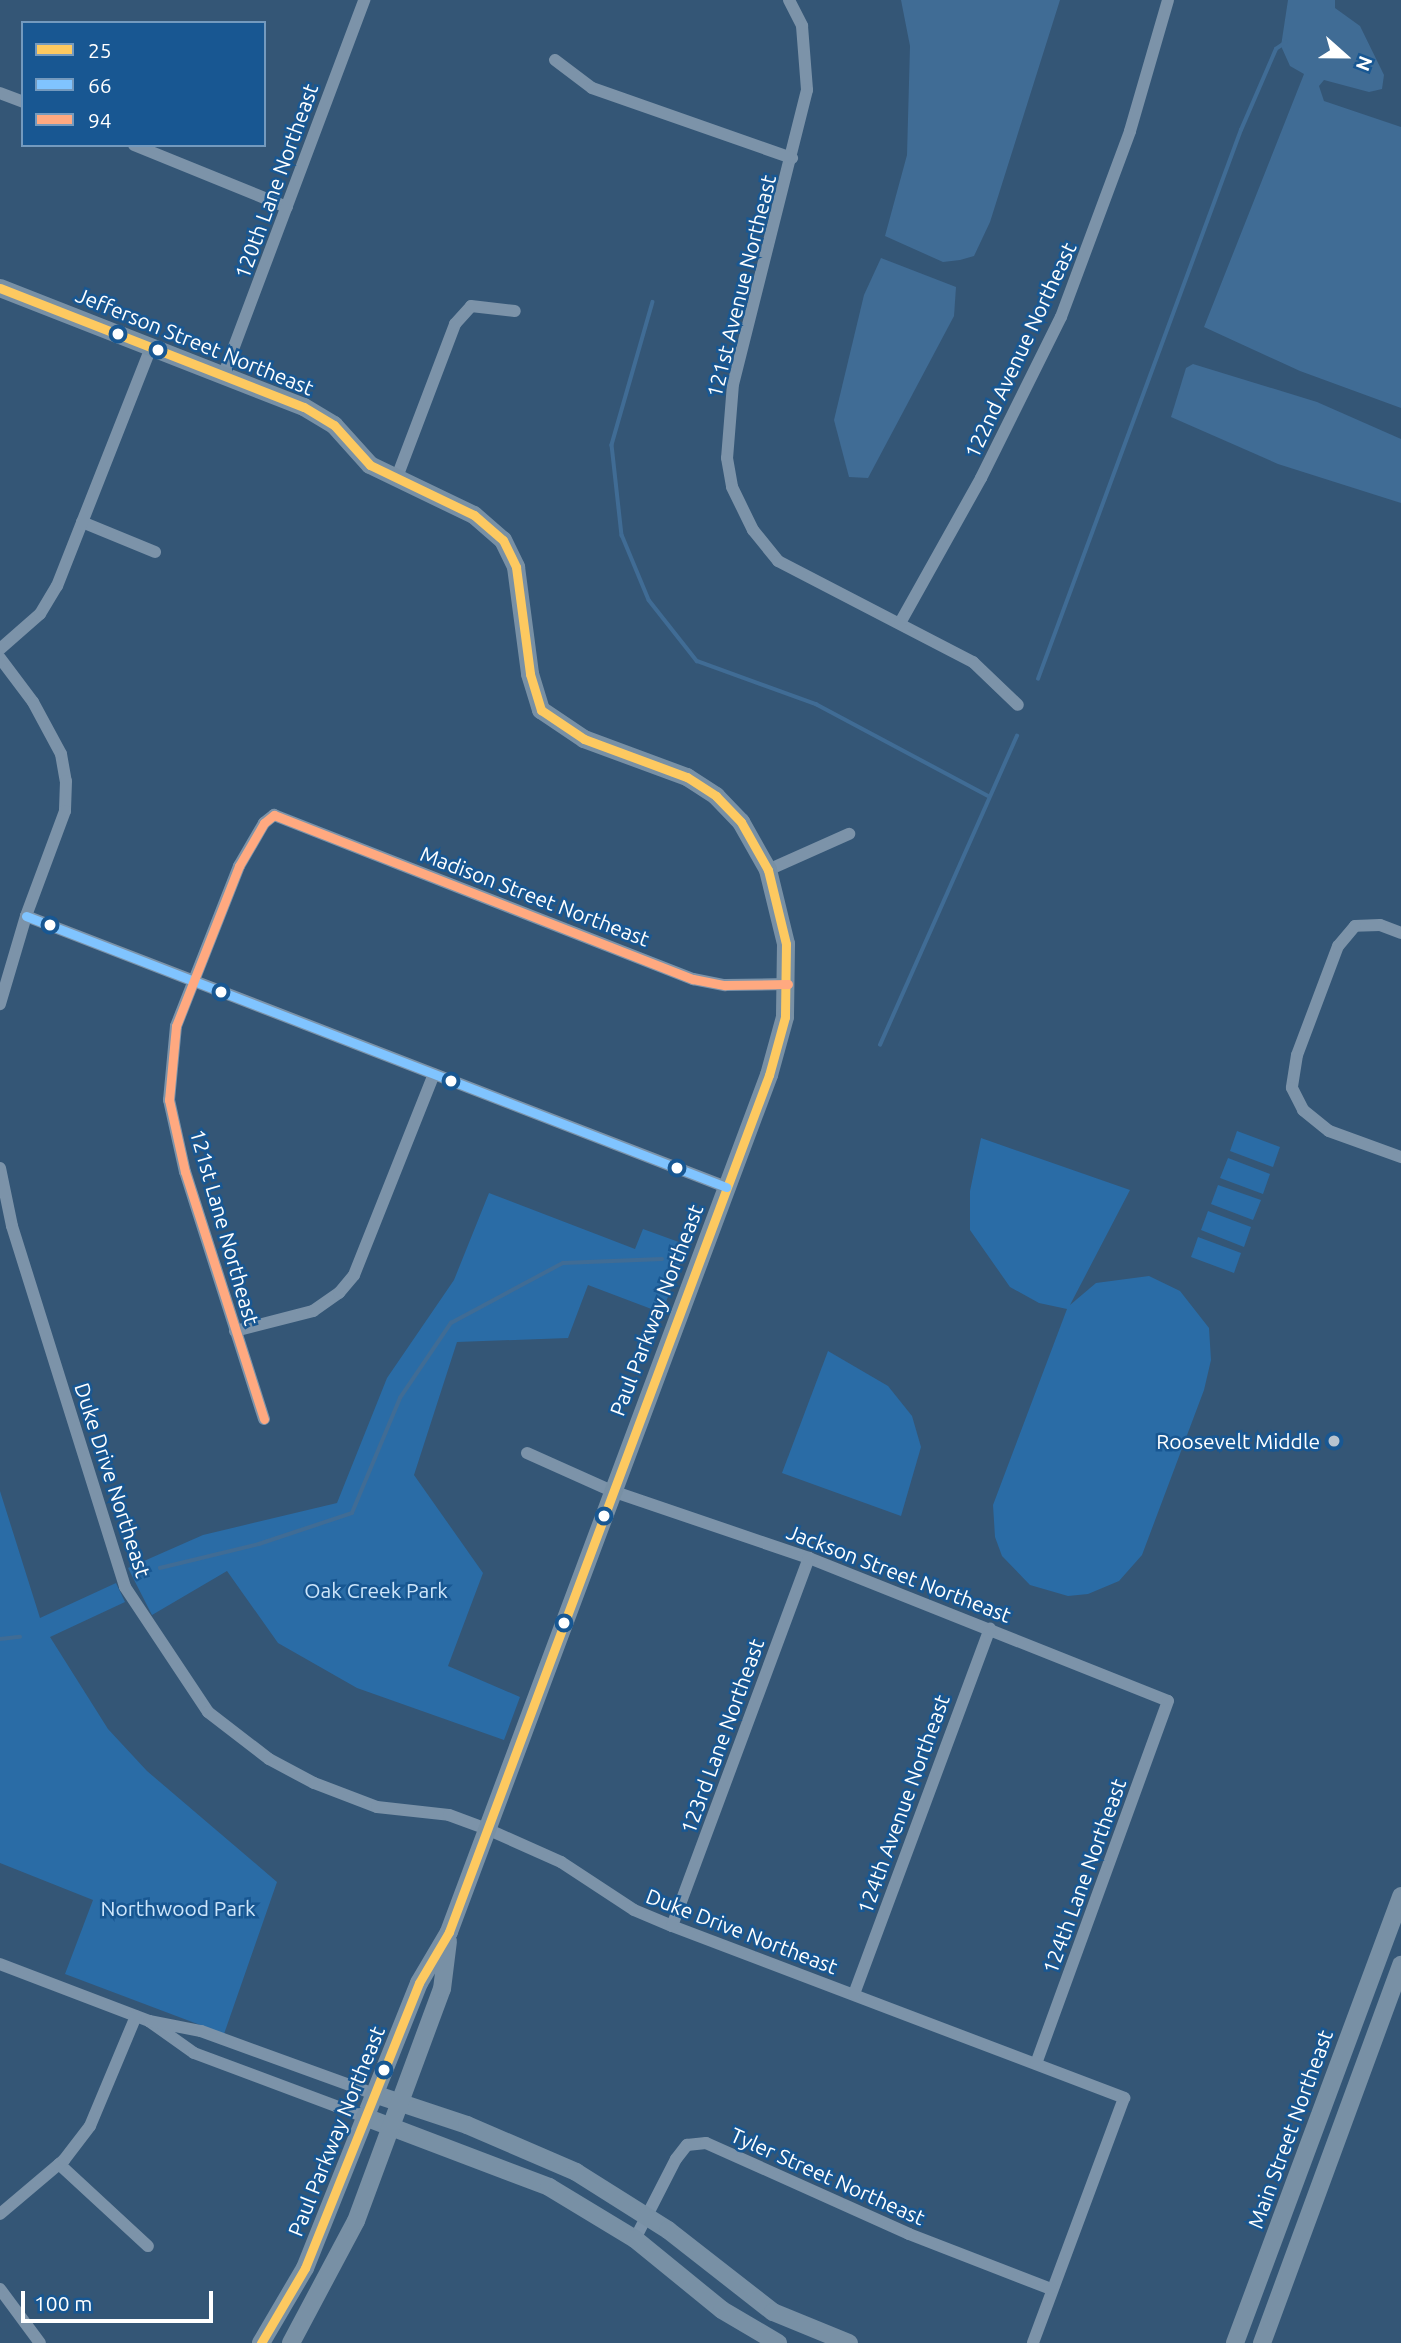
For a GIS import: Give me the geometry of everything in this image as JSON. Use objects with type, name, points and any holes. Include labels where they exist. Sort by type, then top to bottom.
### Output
[{"type":"street","name":"120th Lane Northeast","points":[[223,376],[363,0]]},
{"type":"street","name":"121st Avenue Northeast","points":[[789,0],[802,26],[807,90],[733,384],[727,458],[732,487],[753,530],[778,561],[900,623]]},
{"type":"street","name":"122nd Avenue Northeast","points":[[900,623],[981,478],[1061,317],[1130,131],[1168,0]]},
{"type":"street","points":[[555,60],[592,88],[792,158]]},
{"type":"street","points":[[0,93],[21,101]]},
{"type":"street","points":[[139,147],[287,207]]},
{"type":"street","name":"Jefferson Street Northeast","points":[[0,288],[314,413],[334,425],[370,465],[474,515],[503,540],[516,567],[530,674],[541,710],[584,739],[687,777],[716,796],[741,822],[768,870],[786,944],[788,984]]},
{"type":"street","points":[[397,477],[455,324],[471,306],[515,311]]},
{"type":"street","points":[[0,649],[40,614],[57,586],[151,347]]},
{"type":"street","points":[[82,522],[155,552]]},
{"type":"street","points":[[900,623],[973,662],[1018,705]]},
{"type":"street","points":[[0,659],[33,702],[61,754],[66,781],[62,821],[26,916],[0,1004]]},
{"type":"street","name":"121st Lane Northeast","points":[[264,1419],[185,1172],[169,1100],[176,1026],[254,834],[274,815]]},
{"type":"street","name":"Madison Street Northeast","points":[[274,815],[694,979],[725,985],[788,984]]},
{"type":"street","points":[[768,870],[849,834]]},
{"type":"street","points":[[26,916],[195,979],[726,1187]]},
{"type":"street","points":[[1401,933],[1380,925],[1355,926],[1338,946],[1297,1055],[1292,1088],[1303,1110],[1329,1131],[1401,1157]]},
{"type":"street","name":"Paul Parkway Northeast","points":[[261,2343],[305,2268],[365,2117],[377,2095],[418,1983],[449,1932],[769,1076],[788,984]]},
{"type":"street","points":[[235,1331],[313,1311],[339,1293],[354,1275],[434,1074]]},
{"type":"street","name":"Duke Drive Northeast","points":[[0,1168],[6,1228],[125,1587],[208,1712],[269,1759],[314,1783],[377,1807],[449,1815],[487,1829],[561,1862],[634,1910],[671,1926],[1124,2098],[1051,2290]]},
{"type":"street","points":[[527,1453],[612,1491]]},
{"type":"street","name":"Jackson Street Northeast","points":[[612,1491],[808,1558],[1168,1701]]},
{"type":"street","name":"123rd Lane Northeast","points":[[671,1926],[808,1558]]},
{"type":"street","name":"124th Avenue Northeast","points":[[854,1994],[990,1629]]},
{"type":"street","name":"124th Lane Northeast","points":[[1037,2064],[1168,1701]]},
{"type":"street","name":"Main Street Northeast","points":[[1235,2343],[1401,1896]]},
{"type":"street","name":"Paul Parkway Northeast","points":[[291,2343],[356,2221],[442,1989],[449,1932]]},
{"type":"street","points":[[0,1964],[149,2021],[201,2031],[400,2101],[549,2160],[648,2216],[774,2312],[849,2343]]},
{"type":"street","points":[[1262,2343],[1401,1965]]},
{"type":"street","points":[[0,2214],[59,2164],[101,2106],[136,2016]]},
{"type":"street","points":[[149,2021],[194,2053],[549,2187],[635,2239],[722,2310],[778,2343]]},
{"type":"street","name":"Tyler Street Northeast","points":[[635,2239],[676,2159],[687,2145],[706,2143],[909,2234],[1051,2290]]},
{"type":"street","points":[[59,2164],[148,2246]]},
{"type":"street","points":[[0,2289],[40,2343]]},
{"type":"street","points":[[1033,2343],[1051,2290]]},
{"type":"green space","points":[[1237,1131],[1280,1147],[1273,1167],[1230,1151]]},
{"type":"green space","points":[[981,1138],[1130,1190],[1070,1305],[1096,1283],[1149,1276],[1180,1291],[1209,1328],[1211,1360],[1204,1390],[1142,1555],[1119,1581],[1088,1594],[1068,1596],[1030,1585],[1002,1556],[995,1537],[993,1505],[1067,1309],[1039,1303],[1010,1287],[970,1230],[970,1191]]},
{"type":"green space","points":[[1228,1158],[1270,1174],[1263,1194],[1220,1178]]},
{"type":"green space","points":[[1218,1185],[1261,1200],[1253,1220],[1211,1204]]},
{"type":"green space","name":"Oak Creek Park","points":[[489,1193],[635,1249],[643,1229],[687,1245],[662,1313],[588,1285],[568,1338],[457,1342],[414,1475],[483,1573],[448,1666],[520,1697],[504,1740],[357,1688],[278,1643],[227,1571],[152,1615],[128,1568],[203,1535],[337,1503],[387,1378],[454,1280]]},
{"type":"green space","points":[[1208,1211],[1251,1227],[1244,1247],[1201,1230]]},
{"type":"green space","points":[[1198,1237],[1241,1253],[1234,1273],[1191,1257]]},
{"type":"green space","points":[[828,1351],[888,1386],[912,1416],[921,1447],[901,1516],[782,1473]]},
{"type":"green space","name":"Northwood Park","points":[[0,1491],[40,1618],[116,1583],[125,1602],[50,1637],[108,1729],[147,1771],[277,1882],[224,2034],[65,1974],[93,1900],[0,1863]]},
{"type":"shaded area","points":[[901,0],[1060,0],[990,222],[974,256],[960,260],[943,262],[885,236],[907,155],[910,46]]},
{"type":"shaded area","points":[[1288,0],[1335,0],[1335,8],[1360,26],[1384,75],[1382,89],[1369,92],[1324,80],[1319,86],[1324,101],[1401,127],[1401,408],[1300,371],[1204,327],[1304,74],[1290,66],[1281,46]]},
{"type":"shaded area","points":[[881,258],[956,287],[954,316],[868,478],[849,477],[834,420],[864,295]]},
{"type":"shaded area","points":[[1193,364],[1317,402],[1401,439],[1401,503],[1278,464],[1171,417],[1186,368]]},
{"type":"waterway","points":[[1038,679],[1241,130],[1276,49],[1286,42]]},
{"type":"waterway","points":[[653,302],[612,445],[622,535],[649,600],[697,661],[816,704],[988,796]]},
{"type":"waterway","points":[[880,1045],[1017,736]]},
{"type":"waterway","points":[[160,1568],[259,1544],[352,1513],[400,1398],[451,1323],[563,1263],[662,1259]]},
{"type":"waterway","points":[[0,1639],[20,1637]]},
{"type":"transit line","name":"25","points":[[0,288],[304,407],[334,425],[370,465],[474,515],[503,540],[516,567],[530,674],[541,710],[584,739],[687,777],[716,796],[741,822],[768,870],[786,944],[785,1017],[769,1075],[449,1932],[419,1983],[305,2268],[261,2343]]},
{"type":"transit line","name":"94","points":[[264,1419],[185,1172],[169,1100],[176,1026],[239,866],[264,823],[274,815],[693,979],[725,985],[788,984]]},
{"type":"transit line","name":"66","points":[[26,916],[726,1187]]},
{"type":"place","name":"Roosevelt Middle","points":[[1334,1441]]}]
